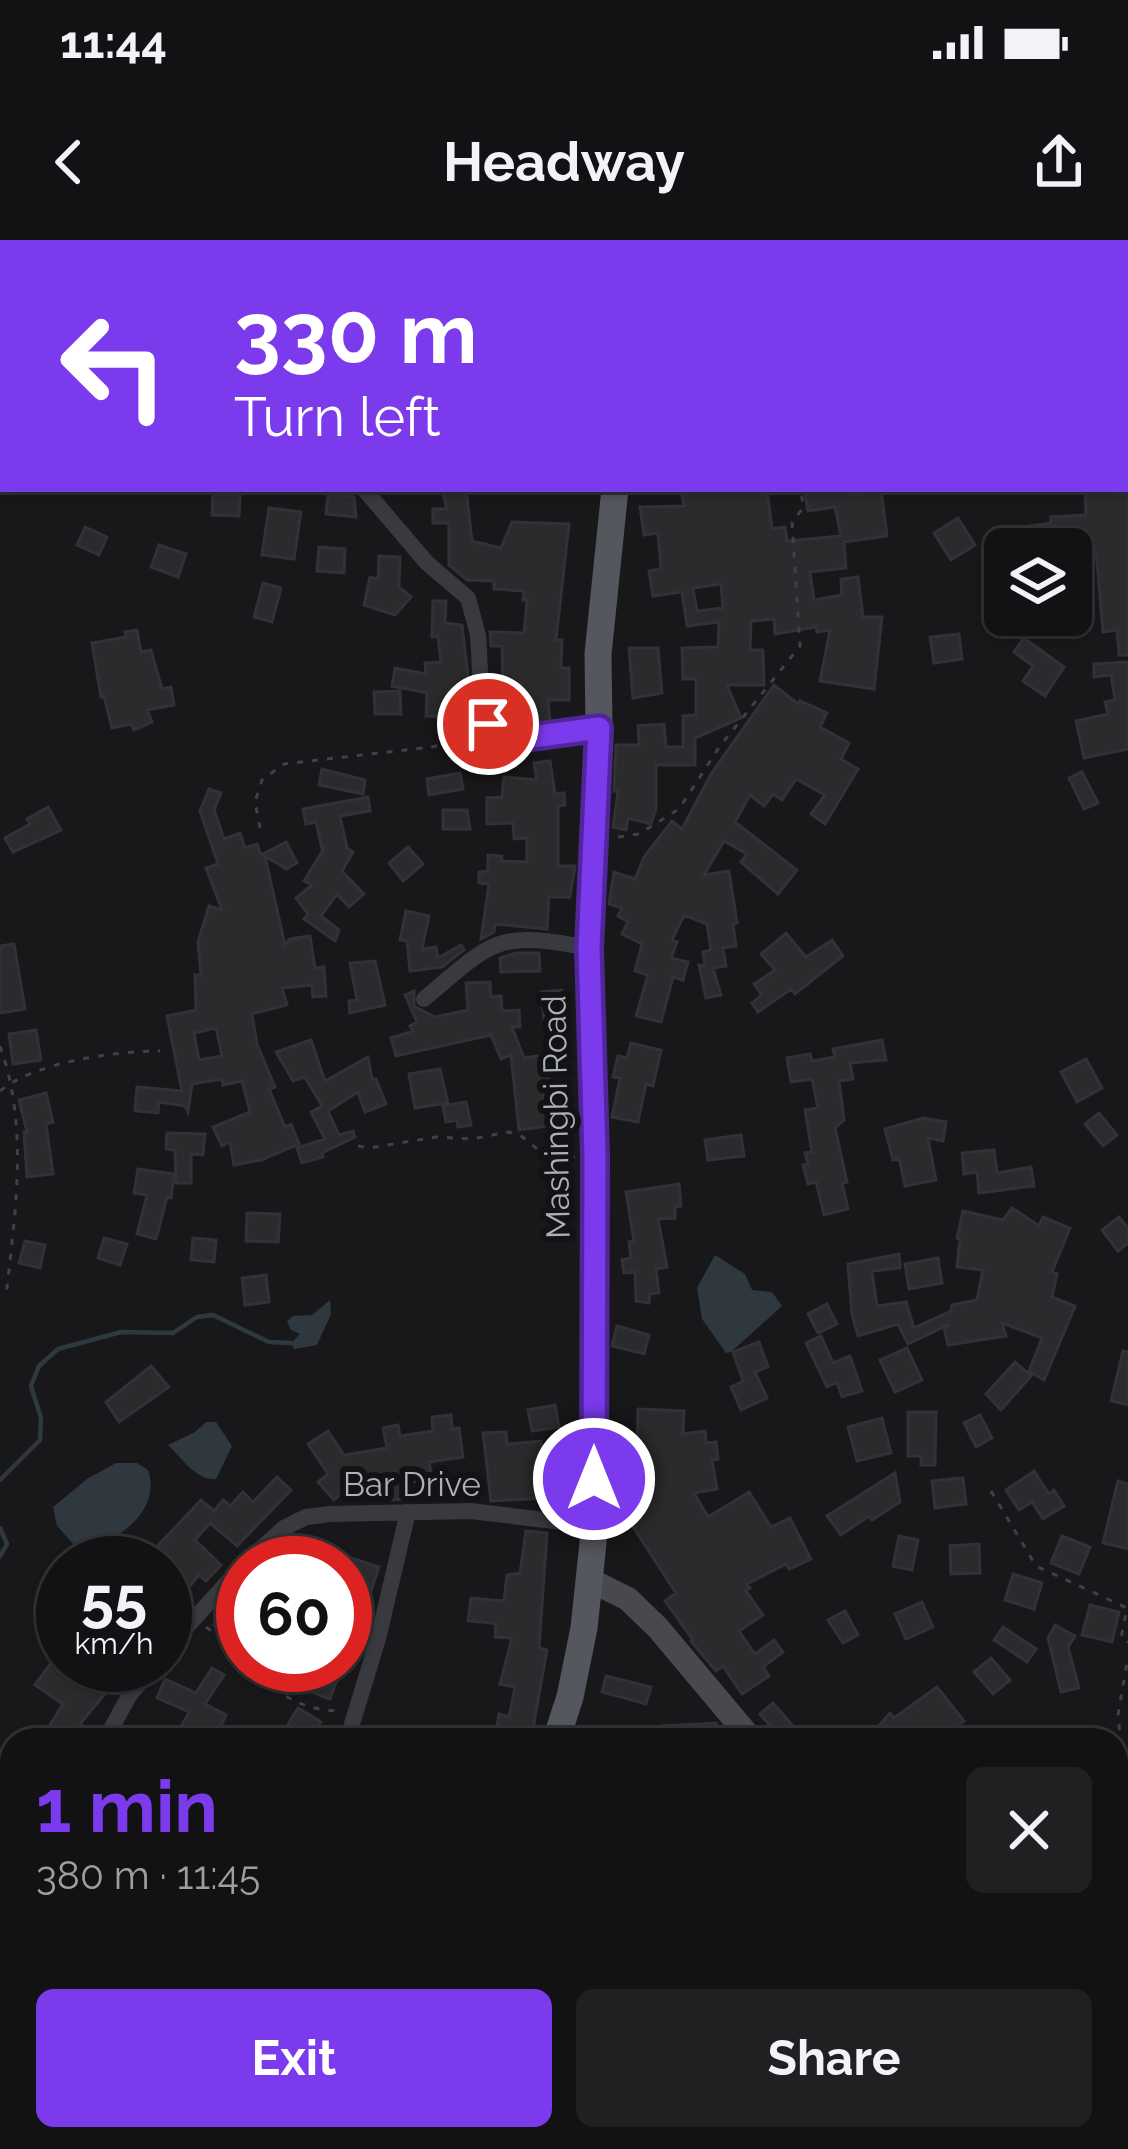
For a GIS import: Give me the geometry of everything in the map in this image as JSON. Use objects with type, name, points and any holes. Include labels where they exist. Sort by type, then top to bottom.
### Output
[{"type":"main road","name":"Mashingbi Road","points":[[560,1728],[584,1628],[594,1526],[595,1155],[589,948],[600,619],[615,492]]},
{"type":"main road","points":[[588,1579],[628,1599],[643,1613],[742,1728]]},
{"type":"street","points":[[367,492],[427,563],[468,598],[478,635],[482,706],[496,733],[532,737],[599,728]]},
{"type":"street","points":[[424,999],[499,941],[538,938],[589,948]]},
{"type":"street","name":"Bar Drive","points":[[275,1536],[306,1517],[408,1512],[471,1511],[594,1526]]},
{"type":"street","points":[[349,1728],[378,1639],[408,1512]]},
{"type":"street","name":"Bar Drive","points":[[193,1617],[216,1593]]},
{"type":"street","points":[[112,1728],[132,1692]]},
{"type":"path","points":[[593,832],[622,837],[639,834],[679,809],[709,760],[800,646],[792,522],[803,508],[801,492]]},
{"type":"path","points":[[260,828],[254,802],[262,779],[284,764],[431,747],[496,733]]},
{"type":"path","points":[[0,1046],[12,1081],[18,1156],[7,1288],[0,1296]]},
{"type":"path","points":[[0,1091],[12,1081],[85,1059],[160,1051]]},
{"type":"path","points":[[358,1146],[508,1132],[520,1135],[546,1156],[595,1155]]},
{"type":"path","points":[[991,1491],[1036,1567],[1127,1608],[1121,1638],[1128,1642]]},
{"type":"path","points":[[193,1617],[216,1634]]},
{"type":"path","points":[[1119,1728],[1128,1657]]},
{"type":"path","points":[[276,1692],[314,1710],[353,1712]]},
{"type":"shaded area","points":[[715,1255],[745,1274],[752,1290],[772,1292],[782,1306],[726,1353],[702,1319],[697,1288]]},
{"type":"shaded area","points":[[330,1300],[331,1314],[317,1345],[294,1349],[291,1343],[300,1334],[287,1321],[312,1315]]},
{"type":"shaded area","points":[[206,1422],[216,1422],[232,1446],[216,1479],[196,1473],[168,1445]]},
{"type":"shaded area","points":[[116,1463],[137,1463],[148,1470],[151,1485],[142,1512],[120,1534],[66,1536],[57,1526],[53,1507]]},
{"type":"building","points":[[443,492],[466,492],[472,541],[501,548],[512,522],[569,524],[556,640],[562,640],[561,668],[569,668],[569,700],[548,700],[550,722],[528,724],[522,683],[503,686],[502,646],[491,646],[490,632],[524,633],[524,591],[494,589],[494,581],[467,580],[449,565],[449,523],[433,523],[433,509],[447,509]]},
{"type":"building","points":[[682,492],[767,492],[772,529],[785,527],[787,541],[841,536],[835,507],[808,511],[805,492],[881,492],[887,536],[844,542],[846,568],[810,572],[814,600],[842,595],[841,579],[858,577],[863,617],[882,617],[874,689],[820,681],[830,630],[817,632],[816,627],[775,634],[774,619],[751,621],[750,650],[763,650],[764,685],[727,685],[741,718],[695,738],[695,765],[656,765],[656,808],[651,824],[628,818],[626,830],[613,827],[618,791],[614,791],[616,745],[639,745],[638,726],[664,724],[666,747],[683,747],[683,716],[696,715],[696,679],[683,679],[682,648],[718,647],[719,622],[687,626],[682,592],[653,596],[649,571],[661,569],[658,533],[644,535],[640,507],[684,506]],"holes":[[[721,584],[723,608],[697,611],[693,588]]]},
{"type":"building","points":[[1085,492],[1128,492],[1128,655],[1119,655],[1117,630],[1103,632],[1092,528],[1015,528],[1051,523],[1051,517],[1086,515]]},
{"type":"building","points":[[213,494],[240,494],[239,516],[212,515]]},
{"type":"building","points":[[328,495],[354,497],[356,517],[326,514]]},
{"type":"building","points":[[269,508],[301,512],[294,559],[262,555]]},
{"type":"building","points":[[958,518],[975,545],[951,560],[934,533]]},
{"type":"building","points":[[85,527],[107,537],[99,555],[77,545]]},
{"type":"building","points":[[159,545],[186,554],[178,577],[151,567]]},
{"type":"building","points":[[319,547],[345,549],[344,573],[317,571]]},
{"type":"building","points":[[379,556],[400,557],[399,587],[411,597],[395,615],[364,605],[370,577],[378,579]]},
{"type":"building","points":[[263,583],[281,588],[272,622],[254,617]]},
{"type":"building","points":[[433,601],[446,601],[445,623],[462,625],[468,676],[466,711],[474,718],[475,733],[453,734],[453,718],[426,716],[427,693],[392,686],[395,668],[426,674],[425,663],[441,662],[438,636],[432,637]]},
{"type":"building","points":[[137,630],[141,652],[151,650],[162,689],[171,687],[174,705],[147,710],[152,722],[134,730],[131,724],[112,728],[101,697],[92,643],[126,637],[125,632]]},
{"type":"building","points":[[959,634],[962,659],[934,663],[930,637]]},
{"type":"building","points":[[1024,638],[1064,667],[1045,696],[1023,681],[1033,666],[1014,652]]},
{"type":"building","points":[[629,648],[658,648],[662,693],[633,698]]},
{"type":"building","points":[[1128,662],[1128,749],[1084,758],[1076,721],[1108,714],[1105,702],[1115,700],[1111,675],[1094,677],[1094,664]]},
{"type":"building","points":[[774,685],[798,704],[827,713],[820,727],[849,743],[841,759],[858,769],[825,824],[811,814],[825,795],[796,779],[782,800],[773,794],[764,806],[750,795],[735,822],[797,870],[778,894],[741,862],[747,854],[724,841],[704,875],[729,871],[737,923],[733,924],[736,946],[723,948],[726,966],[713,968],[721,995],[706,998],[699,965],[705,966],[703,952],[711,950],[707,924],[684,915],[672,940],[677,942],[671,958],[688,962],[683,980],[673,977],[661,1022],[636,1016],[648,975],[635,971],[642,944],[622,934],[628,922],[618,916],[622,908],[609,904],[614,872],[635,879],[644,857],[672,821],[682,829],[711,774]]},
{"type":"building","points":[[400,691],[401,714],[375,714],[374,692]]},
{"type":"building","points":[[550,761],[555,794],[564,793],[565,805],[558,806],[558,866],[575,866],[570,897],[549,897],[547,929],[495,924],[494,932],[481,939],[489,884],[479,883],[479,872],[488,871],[488,855],[502,856],[501,861],[527,862],[527,838],[514,839],[513,823],[487,824],[487,798],[502,797],[504,777],[537,780],[534,763]]},
{"type":"building","points":[[322,769],[365,780],[363,794],[319,785]]},
{"type":"building","points":[[1082,772],[1098,803],[1084,809],[1069,778]]},
{"type":"building","points":[[460,773],[463,789],[429,795],[427,779]]},
{"type":"building","points":[[209,789],[221,793],[214,810],[224,839],[240,833],[245,848],[257,844],[261,855],[286,842],[297,863],[286,869],[265,856],[285,945],[290,939],[310,936],[315,968],[324,967],[326,996],[313,997],[312,985],[282,988],[287,1005],[252,1014],[257,1044],[275,1087],[269,1089],[285,1127],[291,1124],[299,1144],[234,1165],[230,1142],[222,1146],[213,1127],[250,1112],[242,1081],[192,1084],[188,1112],[185,1106],[159,1102],[158,1113],[135,1111],[137,1087],[182,1091],[167,1016],[196,1010],[195,975],[201,975],[198,942],[209,906],[222,910],[206,868],[218,864],[200,811]],"holes":[[[216,1028],[222,1056],[199,1060],[194,1033]]]},
{"type":"building","points":[[368,797],[370,811],[340,816],[347,848],[353,852],[342,871],[364,894],[349,907],[337,894],[321,916],[339,930],[335,941],[304,919],[308,914],[296,898],[312,885],[304,881],[325,847],[322,849],[316,822],[306,824],[303,809]]},
{"type":"building","points":[[48,807],[61,830],[13,852],[5,838]]},
{"type":"building","points":[[443,810],[467,810],[470,829],[443,829]]},
{"type":"building","points":[[408,847],[423,864],[403,881],[389,863]]},
{"type":"building","points":[[406,911],[429,916],[422,949],[436,947],[438,958],[461,945],[464,950],[442,967],[410,971],[407,941],[400,940]]},
{"type":"building","points":[[786,933],[806,957],[832,940],[843,956],[795,994],[791,989],[758,1012],[752,1003],[762,995],[754,984],[775,970],[761,954]]},
{"type":"building","points":[[14,944],[25,1009],[0,1013],[0,946]]},
{"type":"building","points":[[539,953],[540,971],[501,972],[500,958]]},
{"type":"building","points":[[375,961],[385,1005],[350,1013],[349,1001],[357,1000],[350,963]]},
{"type":"building","points":[[490,982],[491,997],[501,996],[502,1011],[519,1010],[520,1027],[512,1027],[524,1058],[545,1055],[550,1086],[543,1088],[548,1126],[519,1130],[511,1055],[501,1059],[491,1035],[396,1056],[391,1038],[413,1031],[410,1026],[417,1022],[405,995],[414,991],[414,1006],[435,1017],[468,1010],[466,983]]},
{"type":"building","points":[[562,990],[568,1016],[544,1019],[541,992]]},
{"type":"building","points":[[36,1030],[41,1060],[13,1064],[9,1034]]},
{"type":"building","points":[[311,1040],[325,1081],[368,1057],[372,1079],[386,1104],[365,1112],[358,1092],[328,1111],[339,1135],[353,1131],[355,1137],[322,1153],[323,1157],[302,1163],[297,1148],[325,1139],[311,1112],[322,1106],[305,1077],[293,1081],[276,1052]]},
{"type":"building","points":[[882,1040],[886,1060],[850,1063],[853,1079],[839,1081],[844,1120],[835,1128],[848,1209],[824,1215],[816,1182],[808,1184],[803,1165],[808,1164],[805,1153],[812,1152],[805,1110],[818,1108],[812,1079],[791,1082],[787,1058],[835,1057],[833,1049]]},
{"type":"building","points":[[631,1043],[661,1050],[653,1086],[646,1084],[638,1122],[612,1117],[620,1078],[613,1077],[618,1056],[627,1058]]},
{"type":"building","points":[[1086,1059],[1102,1088],[1077,1102],[1061,1072]]},
{"type":"building","points":[[440,1069],[448,1103],[415,1108],[409,1074]]},
{"type":"building","points":[[46,1093],[53,1122],[46,1124],[53,1174],[27,1177],[27,1132],[19,1100]]},
{"type":"building","points":[[466,1102],[471,1125],[446,1122],[443,1106]]},
{"type":"building","points":[[1099,1113],[1117,1135],[1103,1146],[1085,1124]]},
{"type":"building","points":[[923,1118],[946,1122],[943,1141],[928,1138],[936,1180],[905,1186],[899,1158],[893,1160],[885,1129]]},
{"type":"building","points":[[167,1133],[205,1134],[203,1155],[191,1154],[191,1183],[176,1183],[175,1150],[166,1149]]},
{"type":"building","points":[[741,1135],[744,1156],[708,1160],[705,1140]]},
{"type":"building","points":[[994,1150],[997,1173],[1031,1167],[1034,1186],[979,1193],[977,1172],[964,1174],[962,1153]]},
{"type":"building","points":[[138,1169],[174,1174],[156,1239],[137,1234],[147,1195],[134,1193]]},
{"type":"building","points":[[679,1184],[681,1206],[675,1207],[675,1218],[658,1219],[667,1267],[656,1269],[659,1293],[650,1294],[649,1303],[636,1301],[635,1272],[624,1273],[622,1260],[631,1258],[629,1242],[634,1241],[626,1192]]},
{"type":"building","points":[[1012,1208],[1039,1226],[1043,1217],[1070,1228],[1052,1272],[1057,1274],[1052,1297],[1075,1306],[1044,1380],[1029,1371],[1042,1338],[1002,1323],[1006,1336],[948,1345],[944,1328],[950,1324],[908,1344],[898,1324],[858,1336],[848,1264],[899,1254],[900,1268],[872,1271],[877,1306],[906,1302],[914,1328],[951,1311],[952,1305],[977,1300],[983,1270],[957,1267],[963,1211],[1003,1220]]},
{"type":"building","points":[[247,1213],[280,1214],[278,1242],[246,1241]]},
{"type":"building","points":[[1119,1217],[1128,1228],[1128,1243],[1118,1251],[1102,1230]]},
{"type":"building","points":[[104,1238],[127,1244],[120,1265],[98,1258]]},
{"type":"building","points":[[193,1238],[216,1240],[214,1262],[191,1260]]},
{"type":"building","points":[[25,1241],[45,1245],[40,1268],[19,1263]]},
{"type":"building","points":[[938,1258],[942,1283],[909,1289],[905,1264]]},
{"type":"building","points":[[266,1275],[269,1302],[245,1305],[242,1278]]},
{"type":"building","points":[[827,1304],[837,1324],[818,1333],[808,1314]]},
{"type":"building","points":[[617,1326],[649,1335],[644,1354],[612,1346]]},
{"type":"building","points":[[821,1336],[833,1363],[850,1356],[862,1391],[842,1397],[837,1382],[827,1387],[806,1343]]},
{"type":"building","points":[[759,1342],[768,1367],[755,1372],[767,1398],[741,1410],[731,1387],[743,1381],[733,1352]]},
{"type":"building","points":[[907,1348],[922,1380],[895,1392],[880,1360]]},
{"type":"building","points":[[1123,1351],[1128,1352],[1128,1405],[1111,1401]]},
{"type":"building","points":[[1015,1362],[1031,1376],[1001,1410],[986,1394]]},
{"type":"building","points":[[151,1366],[169,1387],[119,1422],[106,1402]]},
{"type":"building","points":[[555,1405],[559,1427],[532,1431],[528,1410]]},
{"type":"building","points":[[638,1409],[684,1411],[683,1434],[705,1431],[706,1443],[716,1442],[718,1459],[712,1460],[717,1489],[694,1493],[708,1517],[749,1492],[771,1527],[790,1518],[811,1559],[789,1569],[786,1564],[747,1584],[746,1591],[763,1615],[739,1631],[755,1654],[774,1640],[783,1652],[763,1667],[769,1676],[742,1694],[723,1666],[716,1671],[691,1641],[665,1601],[676,1593],[624,1513],[621,1499],[629,1498],[627,1487],[636,1485]]},
{"type":"building","points":[[908,1412],[936,1412],[935,1465],[921,1465],[921,1456],[908,1456]]},
{"type":"building","points":[[451,1415],[452,1429],[459,1428],[463,1457],[429,1462],[432,1479],[405,1483],[408,1499],[391,1500],[387,1475],[358,1480],[334,1500],[318,1482],[328,1474],[308,1444],[328,1431],[344,1455],[387,1448],[383,1428],[398,1425],[400,1436],[433,1431],[432,1417]]},
{"type":"building","points":[[980,1415],[992,1438],[976,1447],[964,1423]]},
{"type":"building","points":[[882,1418],[891,1453],[857,1461],[848,1427]]},
{"type":"building","points":[[506,1432],[507,1444],[541,1441],[548,1498],[491,1501],[483,1433]]},
{"type":"building","points":[[1034,1471],[1064,1506],[1043,1519],[1032,1502],[1019,1510],[1006,1490]]},
{"type":"building","points":[[895,1473],[900,1502],[841,1535],[827,1516]]},
{"type":"building","points":[[277,1477],[291,1490],[247,1536],[225,1536],[210,1523],[195,1540],[216,1560],[216,1570],[206,1581],[199,1575],[192,1584],[192,1536],[167,1536],[201,1500],[214,1511],[223,1500],[230,1506],[243,1492],[253,1502]]},
{"type":"building","points":[[963,1478],[966,1504],[935,1508],[932,1481]]},
{"type":"building","points":[[1118,1481],[1128,1484],[1128,1549],[1103,1543]]},
{"type":"building","points":[[526,1531],[547,1533],[539,1648],[547,1650],[533,1728],[497,1728],[499,1714],[509,1717],[515,1687],[500,1684],[512,1638],[495,1637],[492,1623],[468,1621],[471,1598],[504,1601],[507,1575],[520,1573]]},
{"type":"building","points":[[899,1536],[918,1540],[912,1570],[893,1566]]},
{"type":"building","points":[[1062,1536],[1090,1547],[1079,1574],[1051,1563]]},
{"type":"building","points":[[979,1544],[980,1573],[951,1574],[950,1546]]},
{"type":"building","points":[[1013,1574],[1042,1583],[1034,1609],[1005,1600]]},
{"type":"building","points":[[922,1602],[933,1627],[906,1639],[895,1614]]},
{"type":"building","points":[[1090,1605],[1119,1612],[1112,1642],[1082,1635]]},
{"type":"building","points":[[845,1611],[858,1635],[843,1643],[828,1620]]},
{"type":"building","points":[[1055,1625],[1075,1636],[1068,1647],[1079,1688],[1061,1692],[1048,1638]]},
{"type":"building","points":[[1003,1627],[1036,1649],[1027,1662],[994,1640]]},
{"type":"building","points":[[991,1658],[1010,1680],[993,1694],[974,1672]]},
{"type":"building","points":[[212,1668],[216,1670],[216,1687],[205,1704],[226,1715],[220,1728],[180,1728],[189,1712],[157,1698],[160,1692],[196,1693]]},
{"type":"building","points":[[606,1676],[651,1687],[646,1704],[602,1692]]},
{"type":"building","points":[[937,1687],[964,1721],[955,1728],[877,1728],[890,1713],[894,1718]]},
{"type":"building","points":[[45,1692],[107,1692],[80,1724],[86,1728],[50,1725],[63,1704]]},
{"type":"building","points":[[773,1703],[792,1725],[772,1728],[760,1714]]},
{"type":"building","points":[[298,1708],[321,1722],[317,1728],[286,1728]]},
{"type":"building","points":[[716,1723],[718,1728],[663,1728]]},
{"type":"waterway","points":[[0,1480],[40,1440],[41,1418],[31,1386],[39,1366],[58,1349],[121,1332],[173,1333],[197,1317],[213,1315],[269,1342],[291,1343]]},
{"type":"waterway","points":[[0,1528],[7,1544],[0,1556]]},
{"type":"route","points":[[488,724],[496,733],[532,737],[599,728],[589,948],[595,1155],[594,1479]]}]
